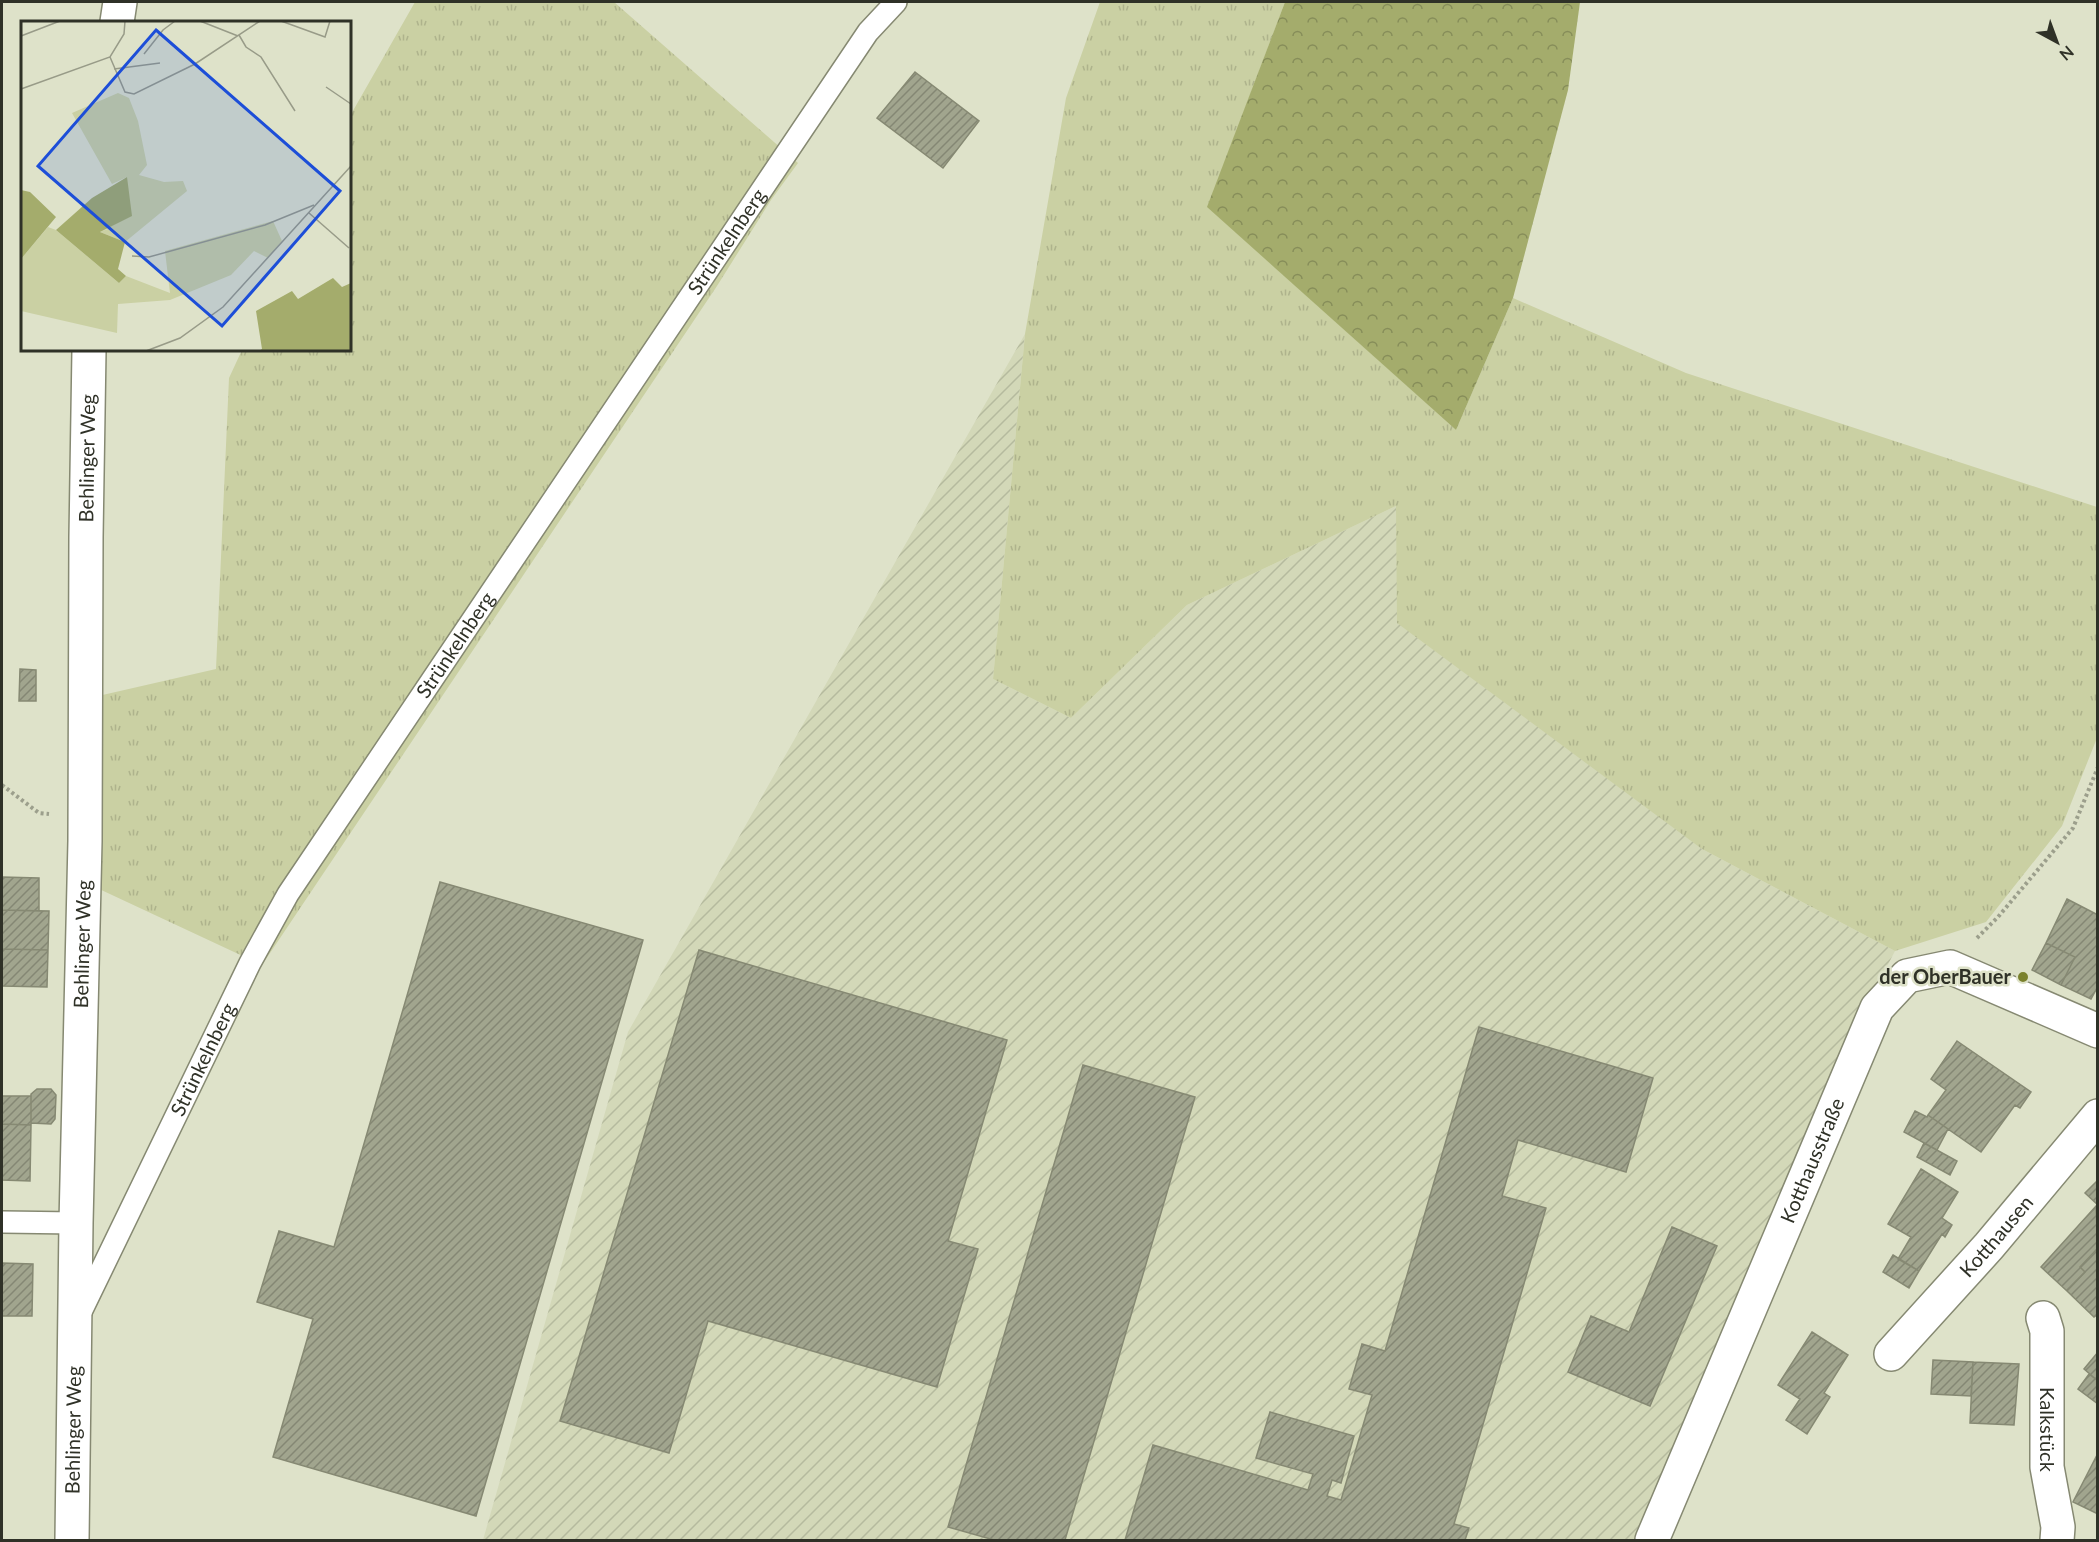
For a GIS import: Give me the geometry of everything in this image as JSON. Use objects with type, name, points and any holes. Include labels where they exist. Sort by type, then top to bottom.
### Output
[{"type":"street","points":[[117,21],[120,2]]},
{"type":"street","name":"Behlinger Weg","points":[[72,1540],[90,351]]},
{"type":"street","points":[[1950,967],[2097,1030]]},
{"type":"street","name":"Kotthausstraße","points":[[1652,1540],[1877,1008],[1907,976],[1950,967]]},
{"type":"street","name":"Kotthausen","points":[[1891,1354],[1989,1246],[2097,1116]]},
{"type":"street","name":"Kalkstück","points":[[2043,1318],[2047,1331],[2047,1467],[2058,1527],[2058,1540]]},
{"type":"lane","name":"Strünkelnberg","points":[[75,1325],[250,963],[288,894],[868,32],[896,2]]},
{"type":"lane","points":[[2,1221],[76,1223]]},
{"type":"path","points":[[1950,967],[1998,917],[2073,828],[2097,767]]},
{"type":"path","points":[[2,785],[39,813],[84,818]]},
{"type":"shaded area","points":[[1025,334],[993,679],[1071,718],[1187,605],[1396,506],[1702,849],[1895,951],[1839,1058],[1635,1540],[483,1540],[628,1032]]},
{"type":"green space","points":[[415,2],[614,2],[798,163],[771,200],[717,286],[262,965],[97,888],[85,699],[216,669],[229,378],[242,351],[351,351],[351,114]]},
{"type":"green space","points":[[1100,2],[1285,2],[1208,207],[1456,430],[1513,298],[1686,373],[2097,507],[2097,738],[2062,826],[1986,922],[1895,951],[1702,849],[1397,623],[1396,506],[1187,605],[1071,718],[993,679],[1025,334],[1066,98]]},
{"type":"green space","points":[[1285,2],[1580,2],[1568,90],[1513,298],[1456,430],[1207,207]]},
{"type":"building","points":[[915,72],[979,121],[943,168],[877,118]]},
{"type":"building","points":[[20,669],[36,670],[36,701],[19,701]]},
{"type":"building","points":[[2,877],[39,878],[39,911],[2,910]]},
{"type":"building","points":[[440,882],[643,940],[476,1516],[273,1457],[313,1319],[257,1302],[279,1231],[334,1247]]},
{"type":"building","points":[[2067,899],[2098,915],[2098,986],[2091,999],[2061,985],[2075,957],[2046,943]]},
{"type":"building","points":[[2,910],[49,911],[48,950],[2,949]]},
{"type":"building","points":[[2046,943],[2075,957],[2061,985],[2032,970]]},
{"type":"building","points":[[2,949],[48,950],[47,987],[2,986]]},
{"type":"building","points":[[699,950],[1007,1040],[948,1241],[978,1249],[937,1387],[708,1321],[669,1453],[560,1421]]},
{"type":"building","points":[[1479,1027],[1653,1078],[1626,1172],[1518,1140],[1502,1196],[1546,1208],[1454,1524],[1469,1528],[1465,1540],[1125,1540],[1153,1445],[1308,1490],[1313,1474],[1256,1458],[1270,1412],[1354,1436],[1341,1483],[1332,1480],[1327,1496],[1341,1500],[1372,1395],[1349,1389],[1362,1344],[1385,1351]]},
{"type":"building","points":[[1957,1041],[2031,1092],[2020,1108],[2015,1105],[1981,1152],[1928,1115],[1946,1090],[1931,1079]]},
{"type":"building","points":[[1083,1065],[1195,1097],[1065,1540],[994,1540],[948,1527]]},
{"type":"building","points":[[37,1089],[51,1089],[56,1095],[55,1119],[51,1124],[31,1123],[31,1094]]},
{"type":"building","points":[[2,1096],[31,1096],[31,1125],[2,1124]]},
{"type":"building","points":[[1915,1111],[1927,1117],[1928,1115],[1948,1129],[1937,1150],[1904,1132]]},
{"type":"building","points":[[2,1124],[31,1125],[30,1181],[2,1180]]},
{"type":"building","points":[[1924,1143],[1957,1161],[1950,1175],[1917,1157]]},
{"type":"building","points":[[1921,1169],[1958,1192],[1942,1218],[1952,1225],[1945,1237],[1942,1234],[1919,1271],[1898,1259],[1911,1237],[1888,1224]]},
{"type":"building","points":[[2098,1180],[2098,1205],[2085,1193]]},
{"type":"building","points":[[2096,1206],[2098,1248],[2080,1267],[2085,1272],[2067,1291],[2041,1267]]},
{"type":"building","points":[[1672,1227],[1717,1246],[1650,1406],[1568,1372],[1591,1316],[1629,1332]]},
{"type":"building","points":[[2098,1248],[2098,1314],[2094,1317],[2067,1291],[2085,1272],[2080,1267]]},
{"type":"building","points":[[1893,1255],[1919,1271],[1909,1288],[1883,1272]]},
{"type":"building","points":[[2,1263],[33,1264],[32,1316],[2,1316]]},
{"type":"building","points":[[1812,1332],[1848,1355],[1824,1393],[1830,1397],[1807,1434],[1786,1420],[1800,1399],[1778,1385]]},
{"type":"building","points":[[2098,1352],[2098,1381],[2084,1369]]},
{"type":"building","points":[[1933,1360],[1973,1362],[1971,1396],[1931,1394]]},
{"type":"building","points":[[1973,1362],[2019,1364],[2014,1425],[1970,1423]]},
{"type":"building","points":[[2089,1374],[2098,1381],[2098,1404],[2078,1389]]},
{"type":"building","points":[[2098,1453],[2098,1514],[2073,1502]]},
{"type":"place","name":"der OberBauer","points":[[2023,977]]}]
